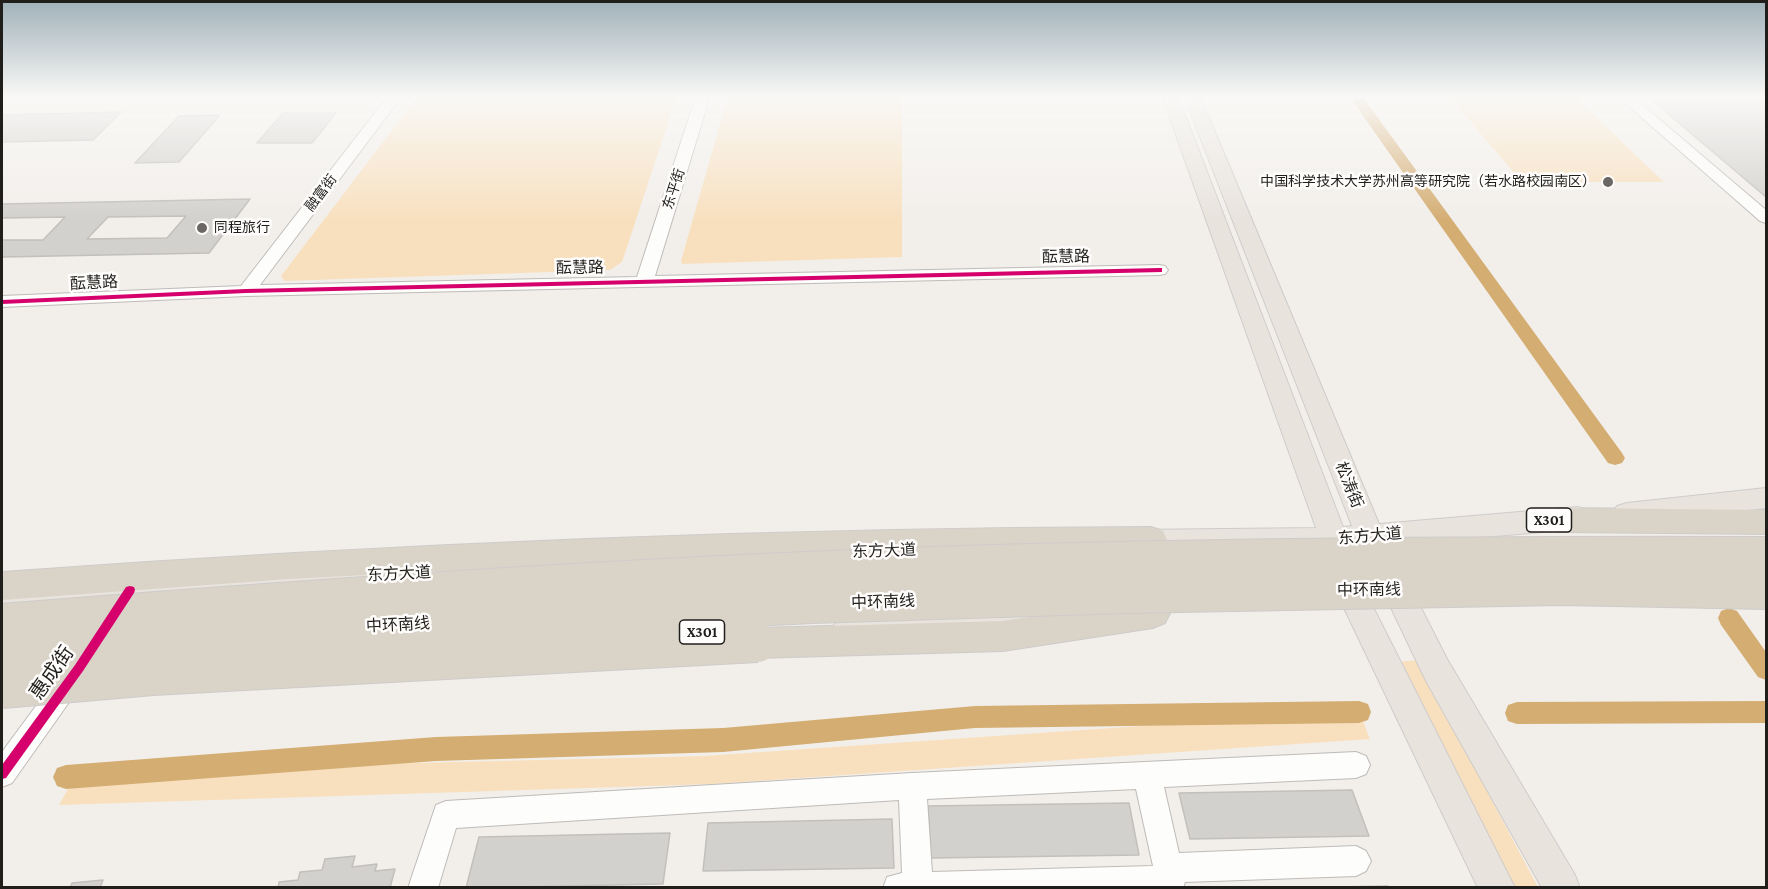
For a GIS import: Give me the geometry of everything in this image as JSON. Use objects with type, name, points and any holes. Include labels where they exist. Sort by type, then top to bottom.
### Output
[{"type":"highway","points":[[1559,520],[1767,522]]},
{"type":"highway","points":[[2,586],[159,573],[707,545],[961,540],[1151,540]]},
{"type":"highway","name":"中环南线","points":[[2,623],[287,600],[809,571],[1538,554],[1767,556]]},
{"type":"highway","name":"中环南线","points":[[2,655],[277,631],[813,604],[1126,594],[1561,586],[1767,590]]},
{"type":"highway","points":[[2,689],[153,676],[758,644],[1003,636],[1153,613]]},
{"type":"main road","name":"松涛街","points":[[1185,137],[1358,606],[1497,888]]},
{"type":"main road","name":"松涛街","points":[[1209,137],[1370,536],[1436,669],[1562,888]]},
{"type":"main road","name":"东方大道","points":[[2,601],[129,590],[612,562],[1151,540],[1332,539],[1559,520],[1767,498]]},
{"type":"main road","name":"X301","points":[[2,675],[79,668],[632,635],[1153,613],[1404,605],[1767,605]]},
{"type":"street","name":"融富街","points":[[246,291],[363,137]]},
{"type":"street","name":"东平街","points":[[644,282],[690,137]]},
{"type":"street","points":[[1673,137],[1767,218]]},
{"type":"street","name":"酝慧路","points":[[2,302],[246,291],[1159,270]]},
{"type":"street","name":"惠成街","points":[[2,774],[79,668],[129,590]]},
{"type":"street","points":[[423,888],[446,814],[912,786],[1356,765]]},
{"type":"street","points":[[1147,775],[1171,879]]},
{"type":"street","points":[[912,786],[911,887],[1171,879],[1356,861]]},
{"type":"shaded area","points":[[386,137],[663,137],[622,262],[610,270],[284,281],[281,276]]},
{"type":"shaded area","points":[[716,137],[902,137],[902,257],[682,264]]},
{"type":"shaded area","points":[[1484,137],[1617,137],[1664,182],[1522,182]]},
{"type":"shaded area","points":[[1417,660],[1538,887],[1514,887],[1398,662]]},
{"type":"shaded area","points":[[1359,711],[1370,739],[713,784],[59,805],[78,771],[704,756]]},
{"type":"building","points":[[2,137],[96,137],[93,140],[2,142]]},
{"type":"building","points":[[159,137],[200,137],[179,162],[135,163]]},
{"type":"building","points":[[262,137],[316,137],[312,143],[257,143]]},
{"type":"building","points":[[1696,137],[1766,137],[1766,197]]},
{"type":"building","name":"同程旅行","points":[[250,199],[209,253],[2,257],[2,240],[43,240],[65,217],[2,218],[2,204]],"holes":[[[186,216],[167,238],[87,239],[108,217]]]},
{"type":"building","points":[[1352,790],[1369,836],[1190,839],[1179,793]]},
{"type":"building","points":[[1129,803],[1139,855],[931,858],[928,806]]},
{"type":"building","points":[[892,819],[894,868],[703,871],[708,823]]},
{"type":"building","points":[[670,833],[663,884],[466,888],[479,837]]},
{"type":"building","points":[[355,856],[352,867],[377,864],[375,871],[395,869],[390,888],[278,888],[279,882],[298,880],[300,872],[322,870],[325,859]]},
{"type":"building","points":[[103,880],[100,888],[70,888],[72,883]]},
{"type":"building","points":[[1388,886],[1389,888],[1290,888]]},
{"type":"waterway","points":[[1385,137],[1615,458]]},
{"type":"waterway","points":[[1729,618],[1766,670]]},
{"type":"waterway","points":[[66,777],[436,749],[723,740],[975,717],[1359,712]]},
{"type":"waterway","points":[[1517,713],[1766,712]]},
{"type":"cycle path","points":[[2,302],[246,291],[1159,270]]},
{"type":"cycle path","points":[[2,774],[79,668],[130,590]]},
{"type":"place","name":"中国科学技术大学苏州高等研究院（若水路校园南区）","points":[[1608,182]]},
{"type":"place","name":"同程旅行","points":[[202,228]]}]
